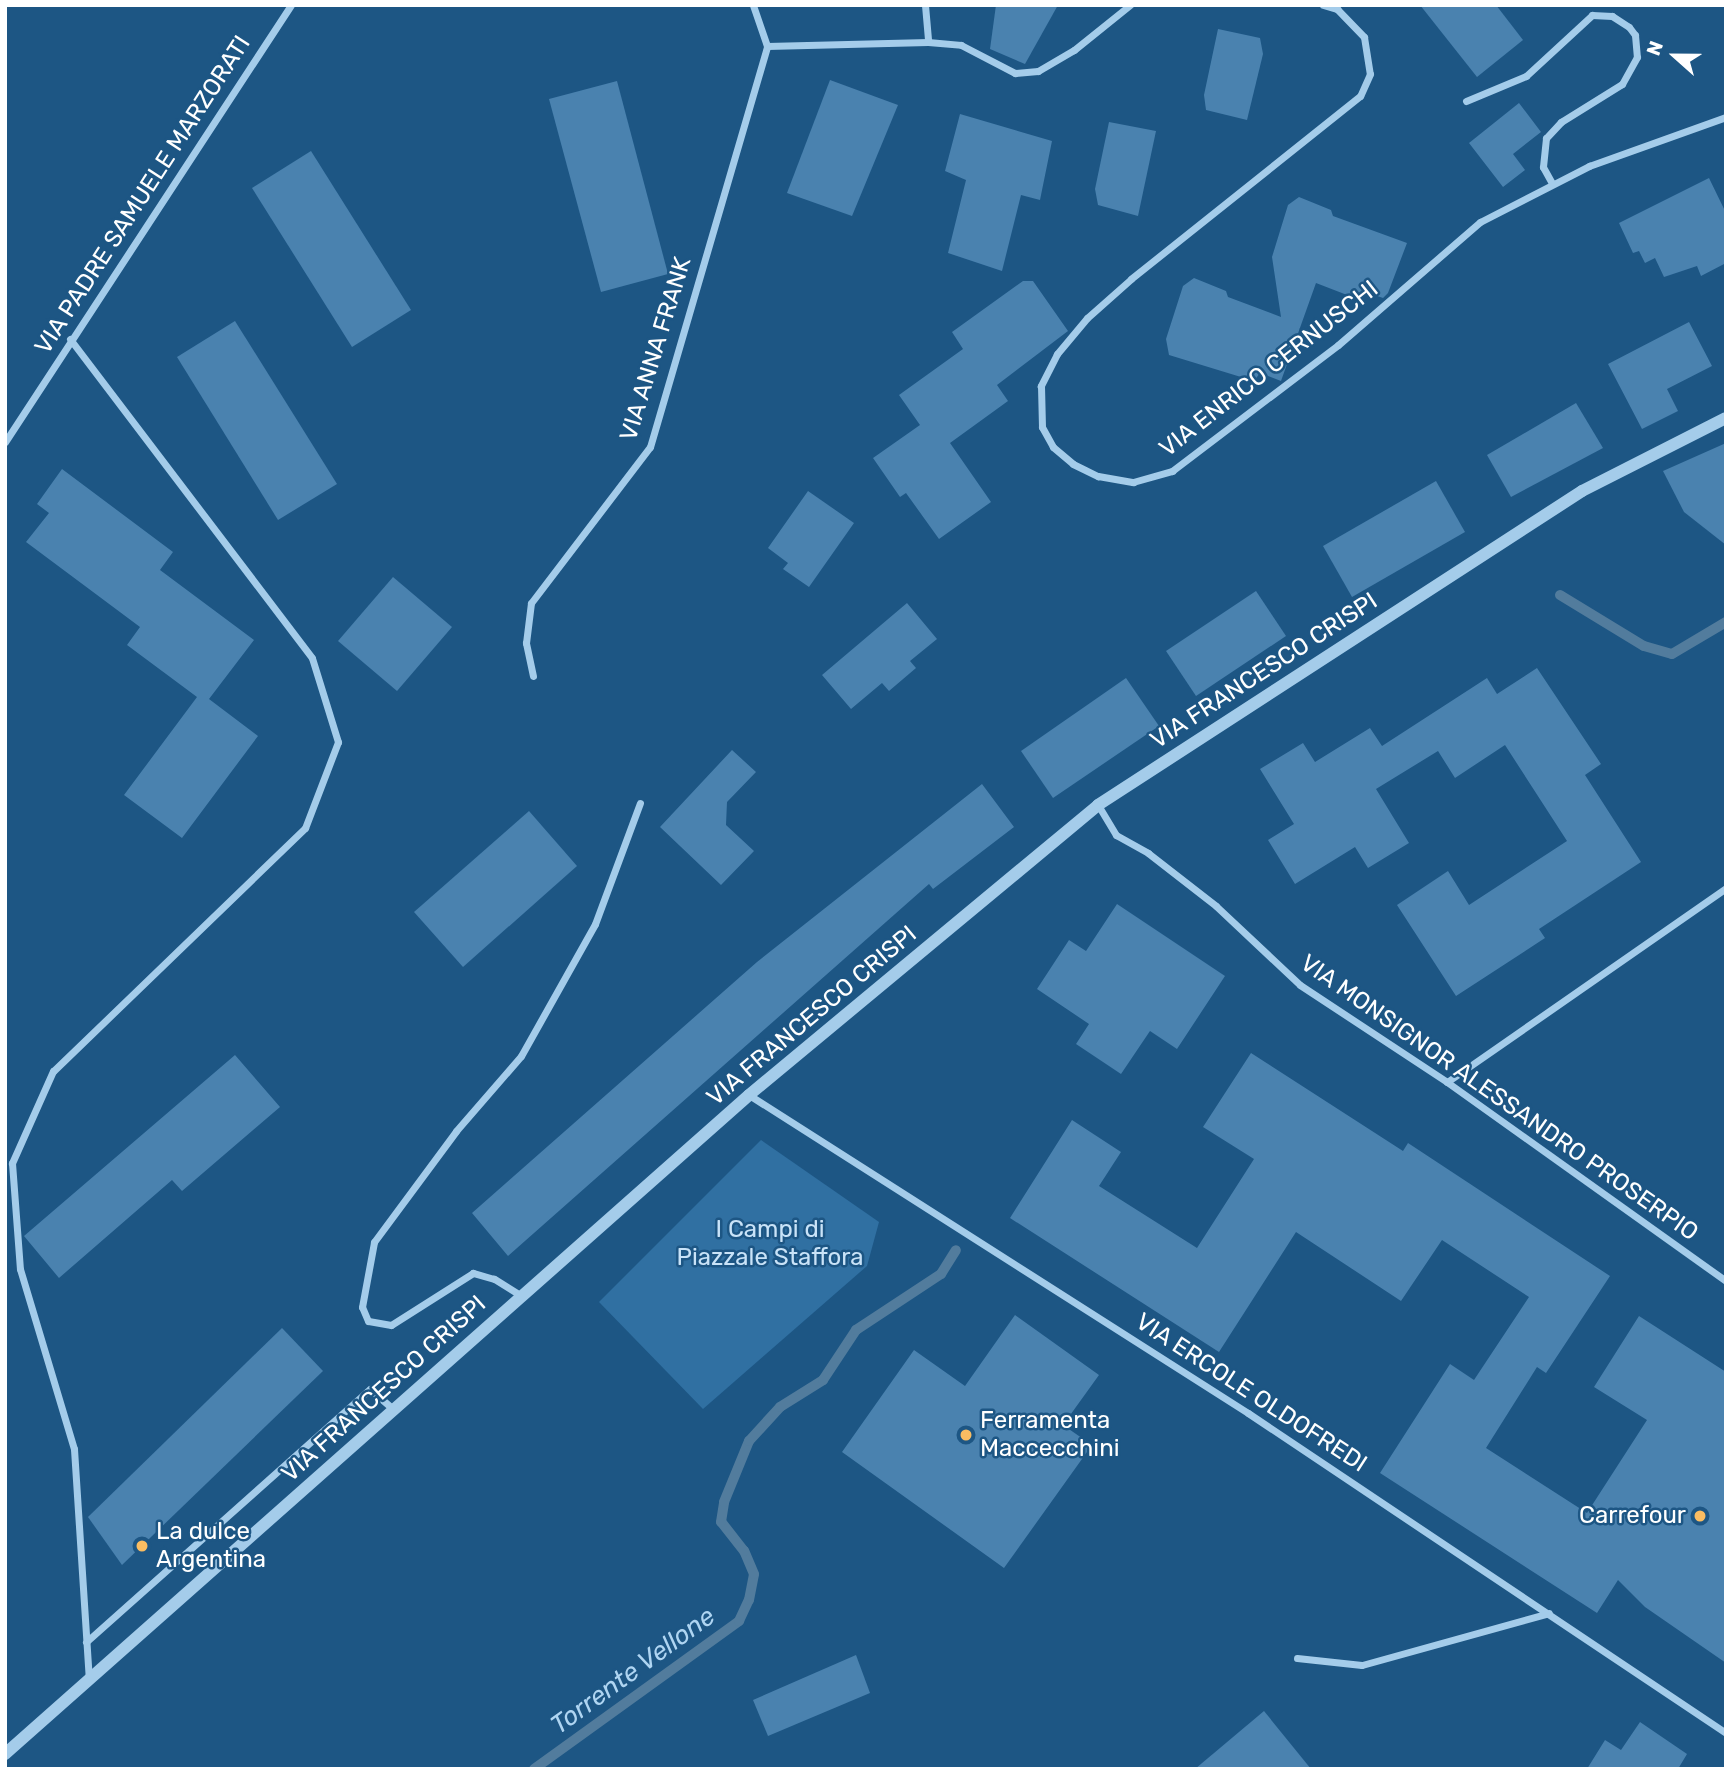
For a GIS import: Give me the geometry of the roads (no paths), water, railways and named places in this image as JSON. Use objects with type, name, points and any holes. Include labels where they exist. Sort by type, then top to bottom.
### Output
[{"type":"street","name":"VIA PADRE SAMUELE MARZORATI","points":[[5,442],[291,5]]},
{"type":"street","points":[[753,5],[767,46],[928,42],[961,46],[1015,73],[1038,71],[1074,50],[1130,5]]},
{"type":"street","points":[[925,5],[928,42]]},
{"type":"street","name":"VIA ENRICO CERNUSCHI","points":[[1323,5],[1337,9],[1364,37],[1370,74],[1360,96],[1131,279],[1069,338],[1048,370],[1038,402],[1042,427],[1053,447],[1073,464],[1106,478],[1133,482],[1172,471],[1338,345],[1470,230],[1552,183],[1672,133],[1726,117]]},
{"type":"street","points":[[1466,101],[1496,92],[1534,71],[1592,15],[1612,16],[1629,27],[1638,46],[1637,57],[1622,84],[1561,121],[1546,138],[1542,167],[1552,183]]},
{"type":"street","name":"VIA ANNA FRANK","points":[[533,677],[527,643],[531,603],[650,447],[767,46]]},
{"type":"street","points":[[70,339],[312,658],[338,742],[304,828],[53,1071],[12,1163],[20,1269],[74,1449],[89,1680]]},
{"type":"street","name":"VIA FRANCESCO CRISPI","points":[[5,1754],[520,1295],[749,1095],[1098,805],[1582,491],[1726,418]]},
{"type":"street","points":[[520,1295],[494,1279],[472,1273],[391,1325],[368,1321],[362,1307],[373,1242],[456,1131],[521,1056],[595,924],[640,803]]},
{"type":"street","name":"VIA MONSIGNOR ALESSANDRO PROSERPIO","points":[[1098,805],[1116,835],[1148,853],[1216,906],[1300,985],[1447,1082],[1726,1281]]},
{"type":"street","points":[[1447,1082],[1726,888]]},
{"type":"street","name":"VIA ERCOLE OLDOFREDI","points":[[749,1095],[1248,1413],[1726,1733]]},
{"type":"street","points":[[86,1642],[370,1389],[394,1410]]},
{"type":"street","points":[[1297,1658],[1362,1665],[1549,1613]]},
{"type":"waterway","name":"Torrente Vellone","points":[[1560,595],[1644,646],[1672,654],[1726,622]]},
{"type":"waterway","name":"Torrente Vellone","points":[[534,1769],[739,1621],[749,1600],[754,1574],[744,1551],[721,1522],[724,1502],[749,1441],[780,1407],[823,1380],[856,1330],[941,1274],[956,1250]]},
{"type":"place","name":"Ferramenta Maccecchini","points":[[966,1435]]},
{"type":"place","name":"Carrefour","points":[[1700,1516]]},
{"type":"place","name":"La dulce Argentina","points":[[142,1546]]},
{"type":"park label","name":"I Campi di Piazzale Staffora","points":[[770,1244]]}]
